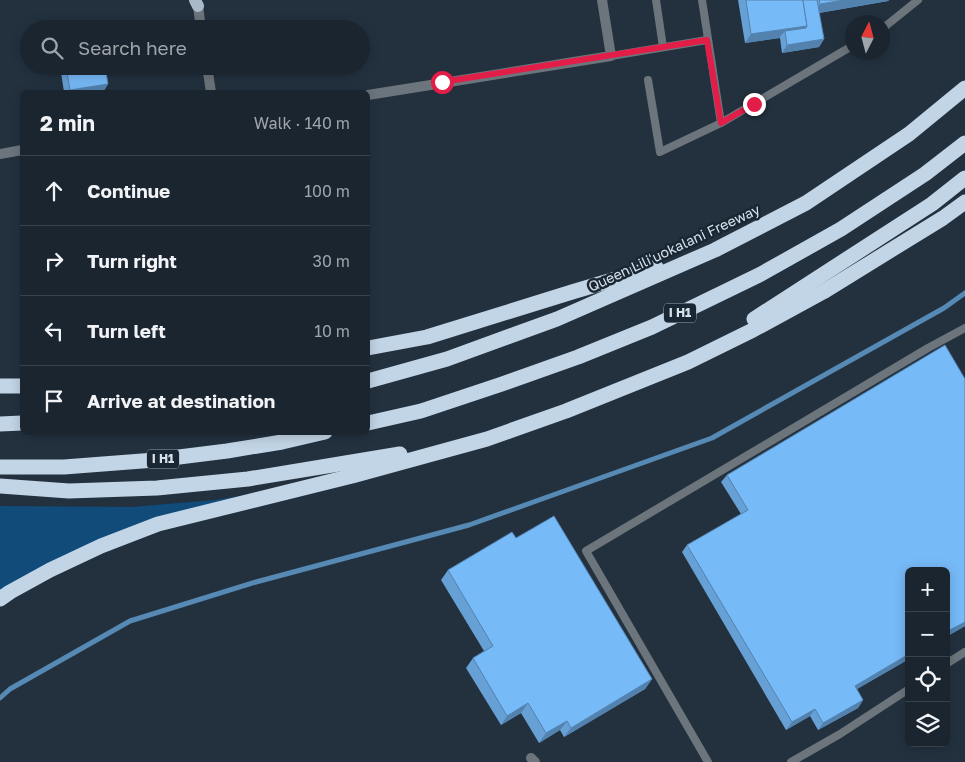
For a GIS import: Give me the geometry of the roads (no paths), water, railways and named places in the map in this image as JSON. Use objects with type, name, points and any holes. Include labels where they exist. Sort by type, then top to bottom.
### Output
[{"type":"highway","name":"Queen Liliʻuokalani Freeway","points":[[370,380],[447,359],[557,319],[715,250],[806,203],[909,134],[965,88]]},
{"type":"highway","name":"I H1","points":[[370,423],[421,411],[502,384],[578,357],[652,327],[761,274],[841,229],[925,174],[965,143]]},
{"type":"highway","points":[[688,362],[932,204],[965,178]]},
{"type":"highway","points":[[0,599],[50,570],[100,546],[158,524],[352,476],[488,438],[566,411],[688,362],[753,330],[823,292],[943,218],[965,202]]},
{"type":"highway","points":[[370,348],[427,337],[715,250]]},
{"type":"highway","points":[[0,386],[20,386]]},
{"type":"highway","points":[[0,424],[20,423]]},
{"type":"highway","name":"I H1","points":[[0,467],[64,467],[155,460],[273,444],[311,435]]},
{"type":"highway","points":[[0,486],[69,491],[157,488],[248,479],[488,438]]},
{"type":"street","points":[[370,94],[611,56],[602,0]]},
{"type":"street","points":[[197,2],[200,20]]},
{"type":"street","points":[[208,75],[211,90]]},
{"type":"street","points":[[0,154],[20,150]]},
{"type":"lane","points":[[656,0],[663,47]]},
{"type":"lane","points":[[702,0],[721,123]]},
{"type":"lane","points":[[890,23],[918,0]]},
{"type":"lane","points":[[611,56],[707,40]]},
{"type":"lane","points":[[648,80],[660,152],[721,123],[845,50]]},
{"type":"lane","points":[[708,762],[586,551],[919,353],[965,328]]},
{"type":"lane","points":[[950,661],[965,652]]},
{"type":"lane","points":[[790,762],[840,734],[905,692]]},
{"type":"waterway","points":[[0,698],[10,689],[130,621],[256,582],[469,525],[712,438],[944,308],[965,293]]}]
